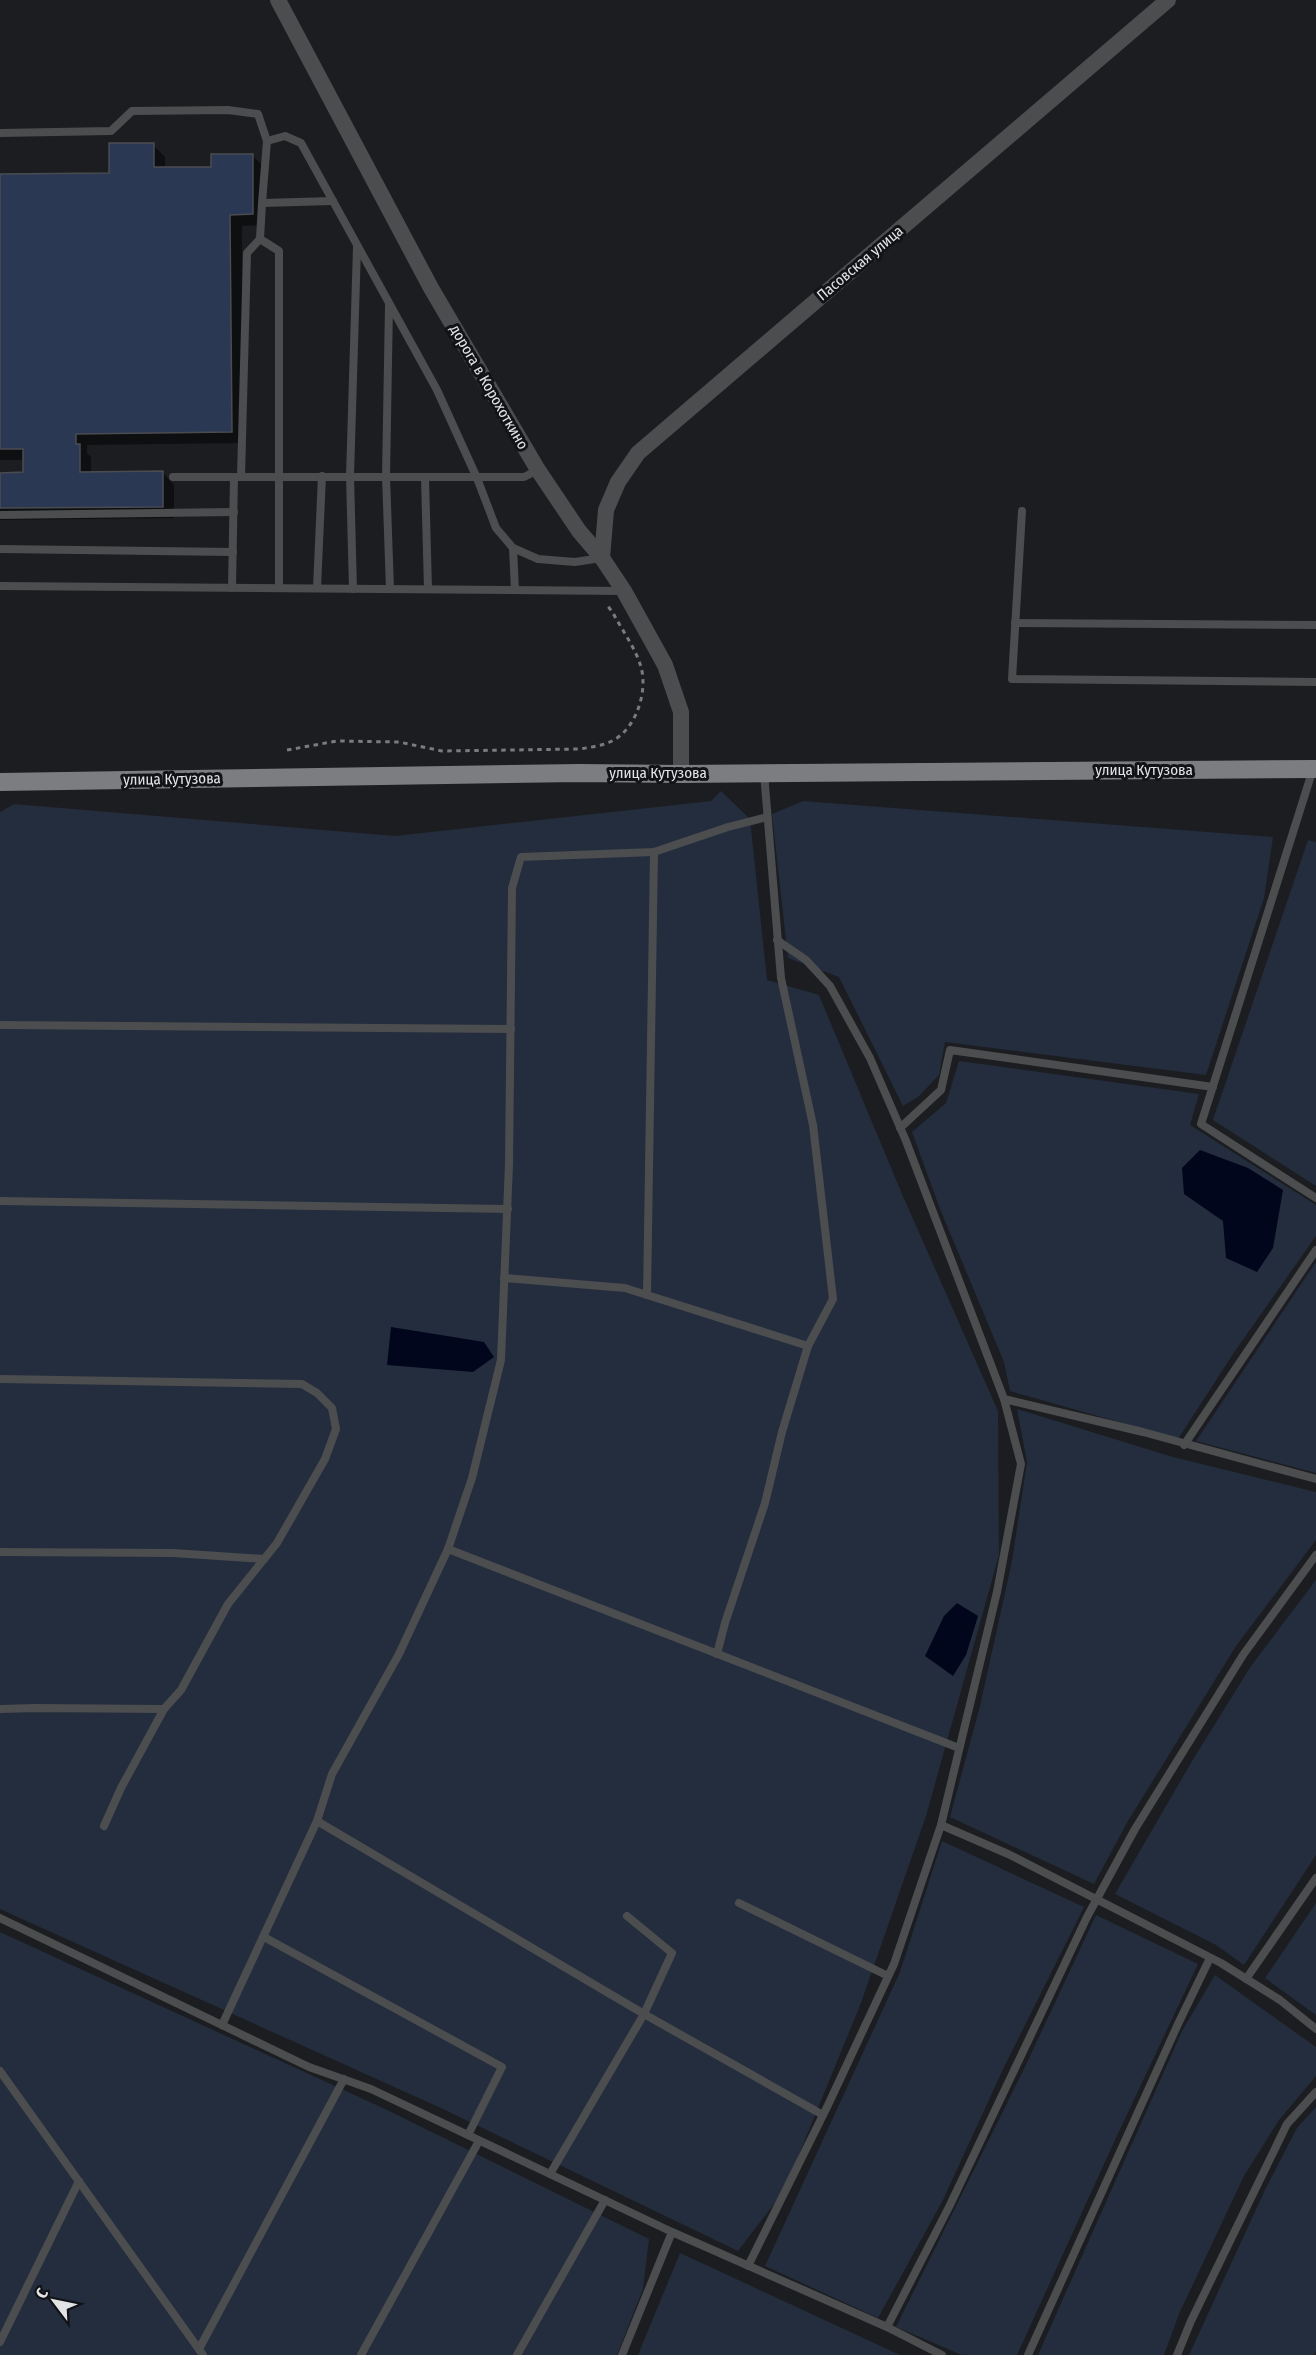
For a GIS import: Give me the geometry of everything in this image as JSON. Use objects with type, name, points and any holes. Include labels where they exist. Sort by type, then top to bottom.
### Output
[{"type":"main road","name":"улица Кутузова","points":[[0,782],[579,773],[1314,769]]},
{"type":"street","name":"дорога в Корохоткино","points":[[278,0],[431,288],[538,470],[579,531],[602,558],[624,591],[665,665],[681,712],[681,774]]},
{"type":"street","name":"Пасовская улица","points":[[602,558],[606,510],[618,482],[638,453],[1168,0]]},
{"type":"lane","points":[[0,133],[111,131],[132,111],[228,110],[258,114],[267,141],[260,240],[247,253],[232,588]]},
{"type":"lane","points":[[267,141],[285,136],[301,143],[437,390],[477,478],[496,528],[513,548],[538,560],[575,562],[602,558]]},
{"type":"lane","points":[[262,203],[333,201]]},
{"type":"lane","points":[[260,240],[279,251],[279,588]]},
{"type":"lane","points":[[353,589],[350,476],[357,245]]},
{"type":"lane","points":[[389,302],[386,476],[390,589]]},
{"type":"lane","points":[[173,477],[477,478],[524,477],[538,470]]},
{"type":"lane","points":[[317,588],[322,476]]},
{"type":"lane","points":[[424,478],[428,590]]},
{"type":"lane","points":[[1022,511],[1012,679],[1316,682]]},
{"type":"lane","points":[[0,515],[234,512]]},
{"type":"lane","points":[[513,548],[514,590]]},
{"type":"lane","points":[[0,549],[233,552]]},
{"type":"lane","points":[[0,586],[624,591]]},
{"type":"lane","points":[[1015,623],[1316,626]]},
{"type":"lane","points":[[1314,769],[1201,1124],[1316,1198]]},
{"type":"lane","points":[[717,1654],[765,1503],[782,1432],[808,1346],[833,1299],[813,1125],[781,978],[764,773]]},
{"type":"lane","points":[[222,2025],[317,1821],[332,1774],[399,1654],[448,1548],[472,1478],[501,1360],[507,1209],[512,888],[521,857],[654,852],[728,826],[767,817]]},
{"type":"lane","points":[[647,1295],[654,852]]},
{"type":"lane","points":[[748,2266],[823,2115],[888,1976],[941,1825],[997,1592],[1021,1464],[1004,1399],[900,1128],[870,1058],[830,986],[806,960],[777,940]]},
{"type":"lane","points":[[0,1025],[511,1029]]},
{"type":"lane","points":[[900,1128],[941,1090],[950,1050],[1212,1087]]},
{"type":"lane","points":[[0,1201],[507,1209]]},
{"type":"lane","points":[[1184,1445],[1316,1250]]},
{"type":"lane","points":[[504,1278],[625,1288],[808,1346]]},
{"type":"lane","points":[[0,1379],[302,1384],[317,1393],[332,1408],[336,1429],[325,1459],[277,1544],[228,1604],[181,1690],[164,1709],[121,1788],[104,1826]]},
{"type":"lane","points":[[1004,1399],[1143,1432],[1316,1479]]},
{"type":"lane","points":[[448,1548],[959,1748]]},
{"type":"lane","points":[[0,1552],[173,1552],[264,1559]]},
{"type":"lane","points":[[887,2327],[950,2205],[1096,1901],[1135,1829],[1243,1654],[1316,1555]]},
{"type":"lane","points":[[0,1709],[164,1709]]},
{"type":"lane","points":[[317,1821],[644,2014],[823,2115]]},
{"type":"lane","points":[[941,1825],[1008,1854],[1210,1958],[1280,2000],[1316,2029]]},
{"type":"lane","points":[[1246,1979],[1316,1878]]},
{"type":"lane","points":[[739,1903],[888,1976]]},
{"type":"lane","points":[[550,2174],[644,2014],[672,1953],[627,1916]]},
{"type":"lane","points":[[0,1918],[309,2067],[371,2089],[672,2232],[887,2327],[942,2355]]},
{"type":"lane","points":[[264,1937],[502,2067],[468,2135]]},
{"type":"lane","points":[[1028,2355],[1210,1958]]},
{"type":"lane","points":[[0,2071],[201,2352],[344,2079]]},
{"type":"lane","points":[[1178,2355],[1191,2321],[1287,2124],[1316,2092]]},
{"type":"lane","points":[[361,2355],[479,2140]]},
{"type":"lane","points":[[0,2342],[79,2181]]},
{"type":"lane","points":[[517,2355],[605,2200]]},
{"type":"lane","points":[[622,2355],[672,2232]]},
{"type":"path","points":[[287,750],[337,741],[399,742],[442,751],[580,748],[595,747],[614,740],[629,728],[638,709],[644,686],[641,666],[606,604]]},
{"type":"shaded area","points":[[721,791],[750,819],[767,980],[819,995],[902,1194],[998,1411],[999,1555],[926,1816],[861,2003],[784,2191],[738,2251],[443,2109],[0,1909],[0,812],[14,804],[395,836],[711,801]]},
{"type":"shaded area","points":[[803,801],[1273,837],[1264,898],[1206,1075],[945,1042],[939,1075],[918,1097],[903,1106],[839,977],[788,958],[772,814]]},
{"type":"shaded area","points":[[1308,840],[1316,842],[1316,1186],[1213,1120]]},
{"type":"shaded area","points":[[959,1061],[1199,1094],[1190,1125],[1316,1205],[1316,1236],[1235,1351],[1178,1439],[1010,1391],[1004,1362],[940,1209],[912,1132],[946,1103]]},
{"type":"shaded area","points":[[1200,1150],[1248,1168],[1283,1190],[1273,1248],[1257,1272],[1226,1258],[1223,1221],[1184,1194],[1182,1168]]},
{"type":"shaded area","points":[[1316,1262],[1316,1473],[1196,1441]]},
{"type":"shaded area","points":[[391,1327],[484,1342],[494,1357],[473,1372],[387,1365]]},
{"type":"shaded area","points":[[1017,1409],[1173,1457],[1316,1492],[1316,1540],[1236,1646],[1128,1821],[1094,1884],[950,1817],[980,1706],[1012,1561],[1027,1462]]},
{"type":"shaded area","points":[[1316,1580],[1316,1855],[1244,1965],[1216,1945],[1115,1894],[1192,1761],[1251,1666]]},
{"type":"shaded area","points":[[957,1603],[978,1616],[966,1655],[953,1676],[925,1656],[944,1616]]},
{"type":"shaded area","points":[[942,1841],[1084,1907],[1004,2067],[943,2200],[878,2318],[765,2266],[900,1972]]},
{"type":"shaded area","points":[[1316,1903],[1316,2015],[1265,1978]]},
{"type":"shaded area","points":[[1096,1915],[1198,1964],[1017,2355],[962,2355],[896,2327],[1023,2071]]},
{"type":"shaded area","points":[[0,1932],[385,2109],[649,2239],[643,2289],[617,2355],[0,2355]]},
{"type":"shaded area","points":[[1215,1975],[1316,2047],[1316,2076],[1279,2120],[1244,2176],[1179,2314],[1164,2355],[1038,2355],[1182,2031]]},
{"type":"shaded area","points":[[1316,2107],[1316,2351],[1314,2355],[1189,2355],[1265,2190],[1297,2128]]},
{"type":"shaded area","points":[[680,2253],[900,2355],[638,2355]]},
{"type":"building","points":[[109,143],[154,143],[154,167],[211,167],[211,154],[253,154],[253,214],[230,215],[232,432],[76,434],[76,444],[80,444],[80,472],[163,471],[163,507],[0,508],[0,473],[23,472],[23,449],[0,449],[0,174],[109,173]]}]
